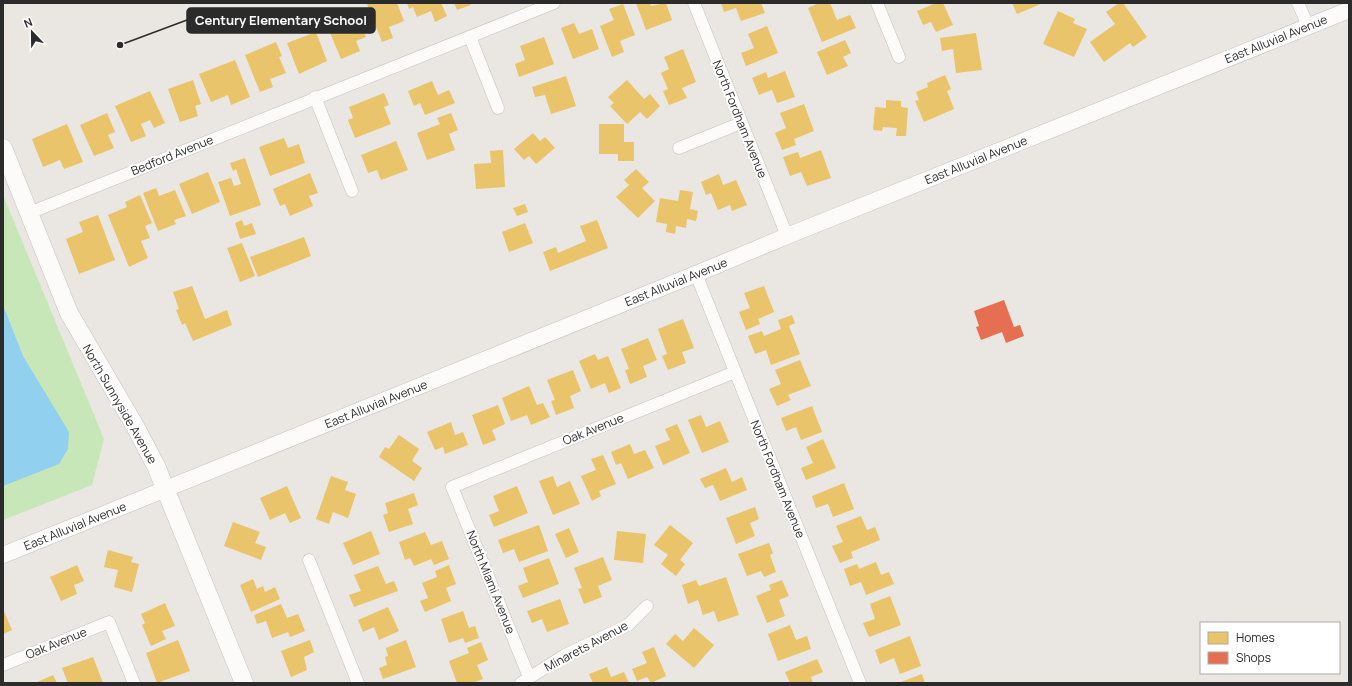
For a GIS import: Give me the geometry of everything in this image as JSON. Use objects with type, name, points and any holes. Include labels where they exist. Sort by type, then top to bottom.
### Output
[{"type":"main road","name":"North Sunnyside Avenue","points":[[3,148],[69,313],[135,426],[166,489],[244,683]]},
{"type":"street","name":"Bedford Avenue","points":[[29,213],[554,3]]},
{"type":"street","name":"North Fordham Avenue","points":[[694,3],[787,236]]},
{"type":"street","points":[[877,3],[899,58]]},
{"type":"street","points":[[1298,3],[1308,26]]},
{"type":"street","name":"East Alluvial Avenue","points":[[3,555],[787,236],[1349,10]]},
{"type":"street","points":[[470,37],[498,108]]},
{"type":"street","points":[[315,98],[352,191]]},
{"type":"street","points":[[679,148],[741,123]]},
{"type":"street","name":"North Fordham Avenue","points":[[696,274],[860,683]]},
{"type":"street","name":"Oak Avenue","points":[[452,487],[735,372]]},
{"type":"street","name":"North Miami Avenue","points":[[452,487],[525,680]]},
{"type":"street","points":[[309,560],[358,683]]},
{"type":"street","name":"Minarets Avenue","points":[[525,680],[565,655],[628,625],[647,606]]},
{"type":"street","name":"Oak Avenue","points":[[3,664],[109,622],[134,683]]},
{"type":"green space","points":[[3,195],[104,439],[92,485],[3,520]]},
{"type":"water","points":[[3,305],[23,356],[69,432],[68,449],[59,464],[3,486]]},
{"type":"building: Homes","points":[[397,3],[404,21],[389,27],[393,38],[382,42],[367,4]]},
{"type":"building: Homes","points":[[407,3],[441,3],[447,16],[435,22],[431,11],[417,17],[413,7],[409,9]]},
{"type":"building: Homes","points":[[454,3],[470,3],[471,5],[457,10]]},
{"type":"building: Homes","points":[[636,3],[650,3],[651,6],[666,3],[672,20],[646,30]]},
{"type":"building: Homes","points":[[721,3],[761,3],[765,13],[741,21],[736,8],[724,12]]},
{"type":"building: Homes","points":[[819,3],[830,3],[837,20],[850,15],[856,28],[822,42],[808,8]]},
{"type":"building: Homes","points":[[936,3],[943,3],[953,25],[936,32],[931,22],[923,25],[917,11]]},
{"type":"building: Homes","points":[[1012,3],[1043,3],[1017,14]]},
{"type":"building: Homes","points":[[1119,3],[1123,3],[1147,37],[1133,47],[1130,43],[1104,62],[1090,42],[1115,24],[1106,12]]},
{"type":"building: Homes","points":[[623,4],[635,35],[620,41],[624,52],[612,57],[600,26],[614,20],[609,9]]},
{"type":"building: Homes","points":[[355,11],[366,37],[356,41],[360,51],[341,59],[326,23]]},
{"type":"building: Homes","points":[[1058,11],[1075,19],[1073,23],[1087,29],[1074,57],[1043,44]]},
{"type":"building: Homes","points":[[574,23],[579,34],[592,29],[599,49],[573,59],[561,28]]},
{"type":"building: Homes","points":[[767,26],[778,53],[746,66],[741,53],[754,48],[748,34]]},
{"type":"building: Homes","points":[[316,32],[327,61],[299,74],[287,43]]},
{"type":"building: Homes","points":[[976,33],[982,70],[956,73],[953,49],[942,51],[940,38]]},
{"type":"building: Homes","points":[[544,37],[554,64],[519,77],[515,64],[525,60],[520,46]]},
{"type":"building: Homes","points":[[845,40],[851,53],[843,57],[848,66],[827,75],[817,52]]},
{"type":"building: Homes","points":[[276,42],[282,56],[279,57],[286,73],[270,79],[273,87],[260,92],[245,55]]},
{"type":"building: Homes","points":[[683,49],[696,82],[682,88],[687,98],[669,105],[663,91],[668,89],[661,73],[669,69],[664,57]]},
{"type":"building: Homes","points":[[235,60],[250,97],[231,105],[228,95],[211,102],[199,74]]},
{"type":"building: Homes","points":[[785,71],[795,97],[777,103],[772,90],[759,95],[752,78],[766,72],[768,78]]},
{"type":"building: Homes","points":[[945,75],[951,89],[947,91],[954,109],[924,122],[915,101],[919,100],[916,92],[928,87],[927,83]]},
{"type":"building: Homes","points":[[566,76],[576,106],[551,114],[545,95],[535,97],[532,87]]},
{"type":"building: Homes","points":[[193,80],[201,104],[195,106],[198,116],[180,122],[168,89]]},
{"type":"building: Homes","points":[[627,80],[644,99],[650,94],[660,106],[647,119],[640,112],[627,124],[610,106],[614,103],[608,97]]},
{"type":"building: Homes","points":[[432,81],[438,95],[449,90],[455,103],[425,115],[420,103],[414,106],[408,91]]},
{"type":"building: Homes","points":[[150,91],[165,123],[154,128],[150,120],[141,124],[146,136],[131,142],[115,106]]},
{"type":"building: Homes","points":[[384,93],[389,105],[384,107],[391,124],[355,138],[348,120],[353,118],[349,107]]},
{"type":"building: Homes","points":[[886,100],[901,101],[901,107],[908,108],[906,136],[896,136],[897,128],[883,127],[882,131],[873,130],[875,107],[886,108]]},
{"type":"building: Homes","points":[[804,104],[814,131],[794,139],[796,145],[782,150],[775,133],[786,128],[780,113]]},
{"type":"building: Homes","points":[[107,113],[115,132],[108,135],[114,148],[94,156],[80,125]]},
{"type":"building: Homes","points":[[451,113],[458,130],[449,134],[455,150],[427,160],[417,133],[440,124],[437,118]]},
{"type":"building: Homes","points":[[67,124],[83,162],[64,169],[60,160],[43,167],[32,139]]},
{"type":"building: Homes","points":[[599,124],[624,124],[624,142],[634,142],[634,161],[618,161],[618,154],[599,154]]},
{"type":"building: Homes","points":[[533,133],[540,141],[545,137],[555,148],[536,164],[529,156],[524,160],[514,149]]},
{"type":"building: Homes","points":[[284,138],[288,148],[299,144],[305,163],[270,176],[259,147]]},
{"type":"building: Homes","points":[[396,141],[408,170],[381,180],[377,170],[368,173],[361,155]]},
{"type":"building: Homes","points":[[503,150],[505,187],[476,189],[474,164],[491,163],[490,151]]},
{"type":"building: Homes","points":[[821,150],[831,178],[807,186],[801,172],[790,176],[783,157],[798,152],[800,158]]},
{"type":"building: Homes","points":[[245,158],[261,205],[230,216],[218,182],[231,178],[234,186],[241,184],[236,169],[233,171],[230,163]]},
{"type":"building: Homes","points":[[636,169],[649,182],[642,188],[655,201],[638,218],[616,197],[629,185],[624,180]]},
{"type":"building: Homes","points":[[208,172],[220,202],[192,214],[179,184]]},
{"type":"building: Homes","points":[[310,173],[318,193],[309,196],[313,206],[290,216],[285,204],[280,206],[273,189]]},
{"type":"building: Homes","points":[[719,174],[723,185],[736,180],[747,205],[732,211],[730,205],[718,210],[711,193],[706,195],[701,182]]},
{"type":"building: Homes","points":[[156,188],[159,196],[175,190],[186,216],[174,220],[176,224],[158,231],[143,193]]},
{"type":"building: Homes","points":[[680,190],[693,192],[690,209],[698,211],[696,221],[687,219],[686,228],[676,226],[675,234],[666,232],[667,224],[656,222],[660,198],[678,201]]},
{"type":"building: Homes","points":[[140,195],[152,223],[145,226],[150,238],[141,241],[148,258],[129,267],[108,215],[127,207],[125,202]]},
{"type":"building: Homes","points":[[525,204],[528,212],[517,216],[513,208]]},
{"type":"building: Homes","points":[[98,215],[115,260],[79,274],[66,239],[83,232],[79,222]]},
{"type":"building: Homes","points":[[242,220],[244,226],[252,223],[256,234],[240,239],[235,223]]},
{"type":"building: Homes","points":[[597,220],[608,248],[550,271],[543,252],[556,247],[558,253],[586,241],[580,226]]},
{"type":"building: Homes","points":[[525,223],[533,243],[509,252],[502,232]]},
{"type":"building: Homes","points":[[304,237],[311,256],[258,277],[250,257]]},
{"type":"building: Homes","points":[[242,243],[255,276],[240,282],[227,248]]},
{"type":"building: Homes","points":[[192,286],[205,319],[227,310],[232,325],[193,341],[185,323],[182,325],[176,310],[179,309],[173,292]]},
{"type":"building: Homes","points":[[764,286],[774,312],[758,319],[760,324],[746,330],[739,312],[750,308],[744,293]]},
{"type":"building: Homes","points":[[792,315],[795,323],[789,326],[800,354],[771,365],[766,350],[755,354],[748,336],[762,331],[764,336],[781,329],[778,320]]},
{"type":"building: Homes","points":[[683,319],[694,348],[682,352],[686,363],[668,370],[662,356],[667,354],[658,329]]},
{"type":"building: Homes","points":[[648,338],[657,360],[643,366],[647,377],[630,384],[625,370],[629,369],[621,349]]},
{"type":"building: Homes","points":[[595,354],[598,360],[608,356],[621,388],[609,393],[605,383],[591,389],[579,361]]},
{"type":"building: Homes","points":[[800,360],[811,386],[788,395],[791,400],[777,406],[769,389],[781,384],[775,370]]},
{"type":"building: Homes","points":[[573,370],[581,391],[570,396],[574,408],[556,415],[551,401],[555,400],[547,380]]},
{"type":"building: Homes","points":[[529,386],[537,405],[543,403],[550,417],[531,425],[527,415],[511,421],[502,398]]},
{"type":"building: Homes","points":[[498,405],[505,424],[492,430],[496,440],[483,445],[472,415]]},
{"type":"building: Homes","points":[[812,406],[822,432],[801,440],[796,427],[786,431],[781,418]]},
{"type":"building: Homes","points":[[701,415],[706,427],[720,421],[729,442],[702,453],[688,420]]},
{"type":"building: Homes","points":[[451,422],[455,435],[463,432],[468,445],[445,454],[443,447],[435,450],[427,432]]},
{"type":"building: Homes","points":[[677,424],[690,453],[663,465],[655,446],[670,440],[665,429]]},
{"type":"building: Homes","points":[[399,435],[419,449],[412,461],[422,468],[414,481],[379,457],[385,447],[389,449]]},
{"type":"building: Homes","points":[[823,439],[836,468],[806,480],[801,468],[813,463],[806,447]]},
{"type":"building: Homes","points":[[630,444],[634,454],[645,450],[654,468],[628,479],[621,463],[616,465],[611,452]]},
{"type":"building: Homes","points":[[603,455],[616,484],[599,491],[601,496],[592,501],[581,476],[596,470],[591,459]]},
{"type":"building: Homes","points":[[726,468],[732,482],[742,477],[747,490],[720,501],[713,485],[705,488],[700,479]]},
{"type":"building: Homes","points":[[331,476],[348,482],[345,490],[356,494],[348,518],[333,512],[329,524],[316,519]]},
{"type":"building: Homes","points":[[553,476],[557,487],[570,481],[580,504],[553,515],[539,481]]},
{"type":"building: Homes","points":[[844,483],[854,509],[833,517],[828,504],[816,508],[812,496]]},
{"type":"building: Homes","points":[[287,486],[301,518],[290,523],[285,513],[270,520],[260,498]]},
{"type":"building: Homes","points":[[517,486],[528,513],[494,527],[489,515],[499,511],[493,496]]},
{"type":"building: Homes","points":[[414,493],[418,505],[408,509],[413,524],[389,532],[383,515],[388,513],[385,503]]},
{"type":"building: Homes","points":[[755,507],[759,519],[750,523],[755,536],[736,544],[726,518]]},
{"type":"building: Homes","points":[[861,516],[867,530],[875,527],[880,540],[851,552],[853,558],[840,563],[832,546],[843,542],[836,526]]},
{"type":"building: Homes","points":[[233,522],[260,532],[255,543],[266,547],[261,560],[224,546]]},
{"type":"building: Homes","points":[[539,525],[548,551],[519,562],[514,549],[503,553],[498,540]]},
{"type":"building: Homes","points":[[670,525],[693,543],[680,560],[685,564],[676,576],[661,564],[668,555],[654,545]]},
{"type":"building: Homes","points":[[569,528],[579,552],[566,558],[555,534]]},
{"type":"building: Homes","points":[[371,531],[380,554],[353,565],[343,543]]},
{"type":"building: Homes","points":[[617,531],[646,534],[643,563],[614,560]]},
{"type":"building: Homes","points":[[425,532],[431,545],[442,541],[449,559],[434,565],[431,559],[414,566],[410,558],[405,560],[399,542]]},
{"type":"building: Homes","points":[[769,543],[773,553],[770,555],[776,572],[764,577],[761,571],[747,576],[738,554]]},
{"type":"building: Homes","points":[[108,550],[133,557],[131,562],[139,564],[132,592],[114,587],[118,570],[104,567]]},
{"type":"building: Homes","points":[[603,557],[612,580],[598,586],[602,597],[584,604],[578,589],[582,588],[574,568]]},
{"type":"building: Homes","points":[[549,558],[559,584],[523,598],[518,586],[528,582],[523,568]]},
{"type":"building: Homes","points":[[876,562],[881,575],[889,572],[894,584],[866,595],[861,582],[850,586],[844,569],[857,564],[859,569]]},
{"type":"building: Homes","points":[[77,565],[84,581],[74,585],[77,594],[61,601],[50,577]]},
{"type":"building: Homes","points":[[449,565],[456,584],[446,588],[451,601],[425,612],[420,601],[428,598],[422,583],[437,577],[435,571]]},
{"type":"building: Homes","points":[[378,566],[386,584],[394,581],[398,591],[354,607],[349,595],[361,591],[354,575]]},
{"type":"building: Homes","points":[[726,577],[739,615],[718,622],[714,611],[703,615],[698,600],[688,604],[682,585],[696,580],[699,586]]},
{"type":"building: Homes","points":[[253,579],[257,589],[263,586],[265,592],[275,587],[280,599],[251,612],[240,585]]},
{"type":"building: Homes","points":[[782,580],[789,596],[779,600],[785,616],[767,623],[756,596],[771,590],[769,585]]},
{"type":"building: Homes","points":[[890,596],[901,625],[869,637],[863,623],[875,619],[870,604]]},
{"type":"building: Homes","points":[[560,599],[569,624],[547,632],[542,619],[532,623],[527,611]]},
{"type":"building: Homes","points":[[165,603],[175,626],[162,631],[166,639],[151,646],[142,625],[145,623],[141,614]]},
{"type":"building: Homes","points":[[281,604],[287,618],[298,614],[305,631],[290,637],[288,632],[272,638],[266,621],[257,624],[254,615]]},
{"type":"building: Homes","points":[[388,607],[399,631],[379,640],[374,627],[363,632],[358,620]]},
{"type":"building: Homes","points":[[3,609],[12,630],[3,634]]},
{"type":"building: Homes","points":[[463,611],[469,628],[475,626],[479,638],[465,643],[463,638],[449,643],[441,619]]},
{"type":"building: Homes","points":[[790,625],[796,640],[807,636],[811,649],[778,661],[768,634]]},
{"type":"building: Homes","points":[[694,628],[714,645],[694,668],[666,644],[675,634],[683,641]]},
{"type":"building: Homes","points":[[910,636],[921,666],[900,674],[894,658],[880,664],[875,650]]},
{"type":"building: Homes","points":[[178,640],[190,671],[157,683],[146,653]]},
{"type":"building: Homes","points":[[310,640],[314,652],[304,657],[307,670],[291,677],[281,651]]},
{"type":"building: Homes","points":[[406,640],[416,667],[383,679],[379,668],[387,665],[385,657],[388,656],[386,648]]},
{"type":"building: Homes","points":[[481,642],[488,660],[477,665],[483,679],[472,683],[457,683],[449,661],[469,653],[467,648]]},
{"type":"building: Homes","points":[[654,647],[666,676],[651,683],[647,677],[637,681],[632,669],[647,663],[642,652]]},
{"type":"building: Homes","points":[[93,657],[103,683],[68,683],[62,668]]},
{"type":"building: Homes","points":[[817,659],[823,672],[811,677],[813,683],[790,683],[785,672]]},
{"type":"building: Homes","points":[[607,667],[611,677],[624,672],[629,683],[593,683],[589,674]]},
{"type":"building: Homes","points":[[922,674],[925,683],[898,683]]},
{"type":"building: Homes","points":[[53,675],[57,683],[35,683]]},
{"type":"building: Shops","points":[[1004,300],[1014,327],[1020,325],[1024,336],[1006,343],[1002,332],[981,340],[976,327],[979,326],[974,311]]},
{"type":"place","name":"Century Elementary School","points":[[120,45]]}]
